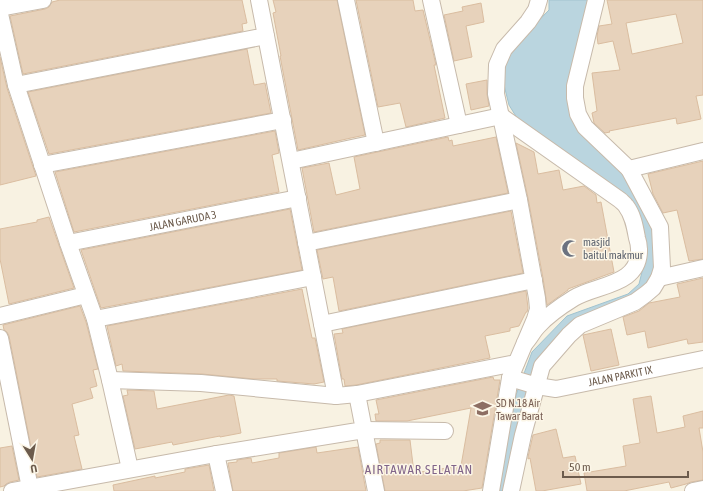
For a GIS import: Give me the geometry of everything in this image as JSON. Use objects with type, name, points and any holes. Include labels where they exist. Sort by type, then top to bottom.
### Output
[{"type":"street","points":[[0,8],[43,0]]},
{"type":"street","points":[[259,0],[336,396]]},
{"type":"street","points":[[346,0],[376,143]]},
{"type":"street","points":[[431,0],[459,125]]},
{"type":"street","points":[[491,491],[514,373],[536,318],[538,309],[534,280],[496,94],[497,65],[504,49],[528,22],[536,10],[539,0]]},
{"type":"street","points":[[511,491],[535,385],[542,366],[569,335],[580,325],[635,302],[646,294],[653,288],[659,278],[662,268],[660,227],[629,169],[586,127],[578,114],[575,98],[575,86],[596,0]]},
{"type":"street","points":[[0,14],[16,85],[95,320],[130,469]]},
{"type":"street","points":[[16,85],[266,36]]},
{"type":"street","points":[[290,161],[501,116],[613,195],[626,206],[633,221],[640,249],[635,268],[628,276],[617,282],[575,297],[552,313],[538,326],[525,343]]},
{"type":"street","points":[[42,165],[283,120]]},
{"type":"street","points":[[629,169],[703,151]]},
{"type":"street","name":"JALAN GARUDA 3","points":[[68,243],[298,198]]},
{"type":"street","points":[[306,243],[518,200]]},
{"type":"street","points":[[659,278],[703,268]]},
{"type":"street","points":[[95,320],[313,277]]},
{"type":"street","points":[[322,324],[534,280]]},
{"type":"street","points":[[0,316],[86,295]]},
{"type":"street","points":[[0,338],[30,488]]},
{"type":"street","name":"JALAN PARKIT IX","points":[[514,373],[535,385],[556,389],[703,359]]},
{"type":"street","points":[[110,380],[202,383],[336,396],[514,373]]},
{"type":"street","points":[[357,394],[376,491]]},
{"type":"street","points":[[12,491],[216,454],[364,430],[445,431]]},
{"type":"street","points":[[216,454],[224,491]]},
{"type":"street","points":[[693,491],[703,489]]},
{"type":"water","points":[[549,0],[590,0],[579,122],[645,201],[660,251],[654,283],[579,323],[534,373],[508,491],[497,491],[516,395],[532,352],[567,316],[628,294],[639,284],[647,252],[637,212],[517,118],[509,105],[504,85],[505,64],[510,50],[549,10]]},
{"type":"building","points":[[60,0],[242,0],[247,23],[242,24],[243,31],[23,74],[10,16],[45,9],[49,7],[52,2]]},
{"type":"building","points":[[273,0],[337,0],[365,135],[298,150],[280,56],[273,13],[276,12]]},
{"type":"building","points":[[356,0],[413,0],[415,11],[423,10],[436,65],[434,65],[445,118],[406,127],[400,103],[378,107]]},
{"type":"building","points":[[607,0],[703,0],[703,95],[696,96],[701,119],[677,124],[676,118],[605,133],[594,123],[592,113],[597,111],[592,73],[620,70],[613,41],[598,44],[597,36],[599,26],[612,24]],"holes":[[[676,14],[683,43],[632,54],[626,23]]]},
{"type":"building","points":[[481,3],[484,22],[466,26],[472,57],[454,61],[444,15],[463,11],[462,7]]},
{"type":"building","points":[[247,49],[254,85],[265,83],[271,113],[49,154],[28,92]]},
{"type":"building","points":[[0,57],[7,88],[36,176],[0,185]]},
{"type":"building","points":[[487,80],[489,106],[471,110],[466,84]]},
{"type":"building","points":[[275,131],[279,153],[272,155],[279,192],[74,232],[55,172]]},
{"type":"building","points":[[448,137],[449,141],[452,140],[453,146],[496,137],[508,193],[314,232],[302,168],[329,163],[336,195],[360,189],[354,157]]},
{"type":"building","name":"masjid baitul makmur","points":[[516,143],[534,152],[538,174],[559,170],[563,190],[584,186],[596,195],[597,203],[601,202],[614,272],[568,289],[547,305],[528,198]]},
{"type":"building","points":[[703,161],[703,259],[689,261],[677,210],[663,213],[653,194],[648,174]]},
{"type":"building","points":[[290,209],[302,270],[101,308],[81,250]]},
{"type":"building","points":[[511,211],[523,273],[339,311],[333,277],[323,279],[317,250]]},
{"type":"building","points":[[49,217],[74,288],[9,304],[0,259],[0,229],[37,222],[37,220]]},
{"type":"building","points":[[703,278],[703,342],[688,344],[687,339],[648,348],[645,331],[627,335],[623,317],[639,311],[649,303],[680,297],[677,284]]},
{"type":"building","points":[[302,289],[312,338],[315,338],[324,382],[314,384],[277,381],[277,379],[123,371],[122,364],[116,366],[107,326]]},
{"type":"building","points":[[526,291],[528,308],[519,326],[510,328],[510,331],[485,336],[490,358],[345,386],[344,379],[342,379],[334,334],[343,333],[342,329]]},
{"type":"building","points":[[80,306],[86,322],[98,369],[93,370],[97,386],[90,388],[93,398],[72,404],[79,435],[74,436],[82,469],[37,477],[9,336],[4,330],[3,325]]},
{"type":"building","points":[[611,329],[619,365],[591,371],[583,335]]},
{"type":"building","name":"SD N.18 Air Tawar Barat","points":[[493,377],[494,380],[500,380],[482,488],[463,491],[385,491],[376,444],[380,443],[380,440],[410,440],[414,473],[461,466],[471,408],[407,421],[376,421],[375,414],[379,414],[376,400]]},
{"type":"building","points":[[127,390],[154,391],[157,409],[229,395],[234,396],[241,433],[173,445],[172,442],[135,449],[123,396],[128,395]]},
{"type":"building","points":[[651,396],[657,433],[685,427],[683,416],[703,411],[703,428],[699,428],[703,452],[703,480],[671,488],[669,482],[624,491],[587,491],[584,473],[626,466],[623,446],[640,443],[633,399]]},
{"type":"building","points":[[556,429],[563,458],[575,456],[581,484],[536,491],[530,458],[528,459],[533,435]]},
{"type":"building","points":[[12,446],[19,480],[10,482],[0,487],[0,448]]},
{"type":"building","points":[[316,447],[317,453],[358,447],[366,491],[233,491],[228,463],[251,458],[252,463],[279,458],[279,453]]},
{"type":"building","points":[[209,465],[214,491],[114,491],[113,485],[155,476],[155,478],[185,472],[185,469]]},
{"type":"place","name":"masjid baitul makmur","points":[[570,248]]},
{"type":"place","name":"SD N.18 Air Tawar Barat","points":[[483,409]]},
{"type":"district","name":"AIRTAWAR SELATAN","points":[[419,469]]}]
